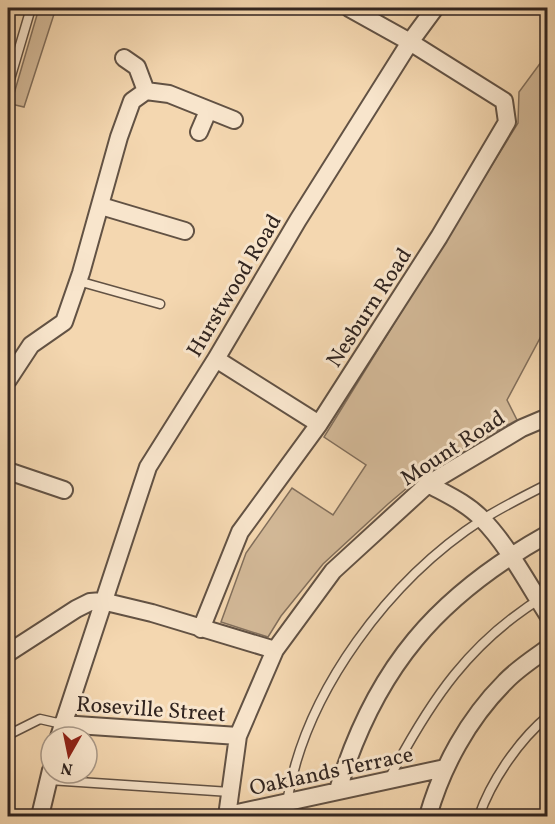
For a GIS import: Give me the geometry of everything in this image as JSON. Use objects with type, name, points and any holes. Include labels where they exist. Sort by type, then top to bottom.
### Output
[{"type":"street","name":"Nesburn Road","points":[[201,628],[240,531],[319,424],[440,237],[507,122],[504,101],[410,42],[350,8]]},
{"type":"street","name":"Hurstwood Road","points":[[62,725],[148,467],[216,359],[298,220],[410,42],[435,8]]},
{"type":"street","points":[[124,57],[137,67],[146,91]]},
{"type":"street","points":[[8,381],[31,345],[64,322],[101,206],[119,137],[132,102],[146,91],[169,94],[234,120]]},
{"type":"street","points":[[199,132],[208,111]]},
{"type":"street","points":[[101,206],[185,231]]},
{"type":"street","points":[[216,359],[319,424]]},
{"type":"street","name":"Mount Road","points":[[228,816],[238,736],[274,650],[333,571],[428,484],[522,428],[548,417]]},
{"type":"street","points":[[8,471],[64,490]]},
{"type":"street","points":[[428,484],[467,506],[483,519],[543,597],[548,615]]},
{"type":"street","points":[[338,790],[364,721],[387,676],[407,648],[426,625],[449,603],[510,556],[548,534]]},
{"type":"street","points":[[8,653],[90,602],[102,602],[152,613],[274,650]]},
{"type":"street","points":[[428,816],[445,768],[475,718],[507,680],[548,648]]},
{"type":"street","name":"Roseville Street","points":[[99,732],[238,736]]},
{"type":"street","name":"Oaklands Terrace","points":[[228,816],[445,768]]},
{"type":"street","points":[[40,816],[48,785]]},
{"type":"lane","points":[[8,86],[31,8]]},
{"type":"lane","points":[[78,281],[160,304]]},
{"type":"lane","points":[[287,802],[291,774],[311,718],[341,665],[370,624],[440,551],[483,519],[548,484]]},
{"type":"lane","points":[[389,780],[413,734],[449,681],[484,640],[506,621],[543,597]]},
{"type":"lane","points":[[479,816],[518,747],[548,716]]},
{"type":"lane","points":[[8,735],[40,719],[50,725]]},
{"type":"lane","points":[[99,780],[230,792]]},
{"type":"shaded area","points":[[39,8],[56,8],[24,107],[11,104]]},
{"type":"shaded area","points":[[547,54],[547,325],[507,400],[517,420],[439,461],[388,504],[323,564],[281,616],[268,637],[221,622],[246,553],[292,488],[333,515],[366,465],[324,437],[518,123],[519,92]]}]
